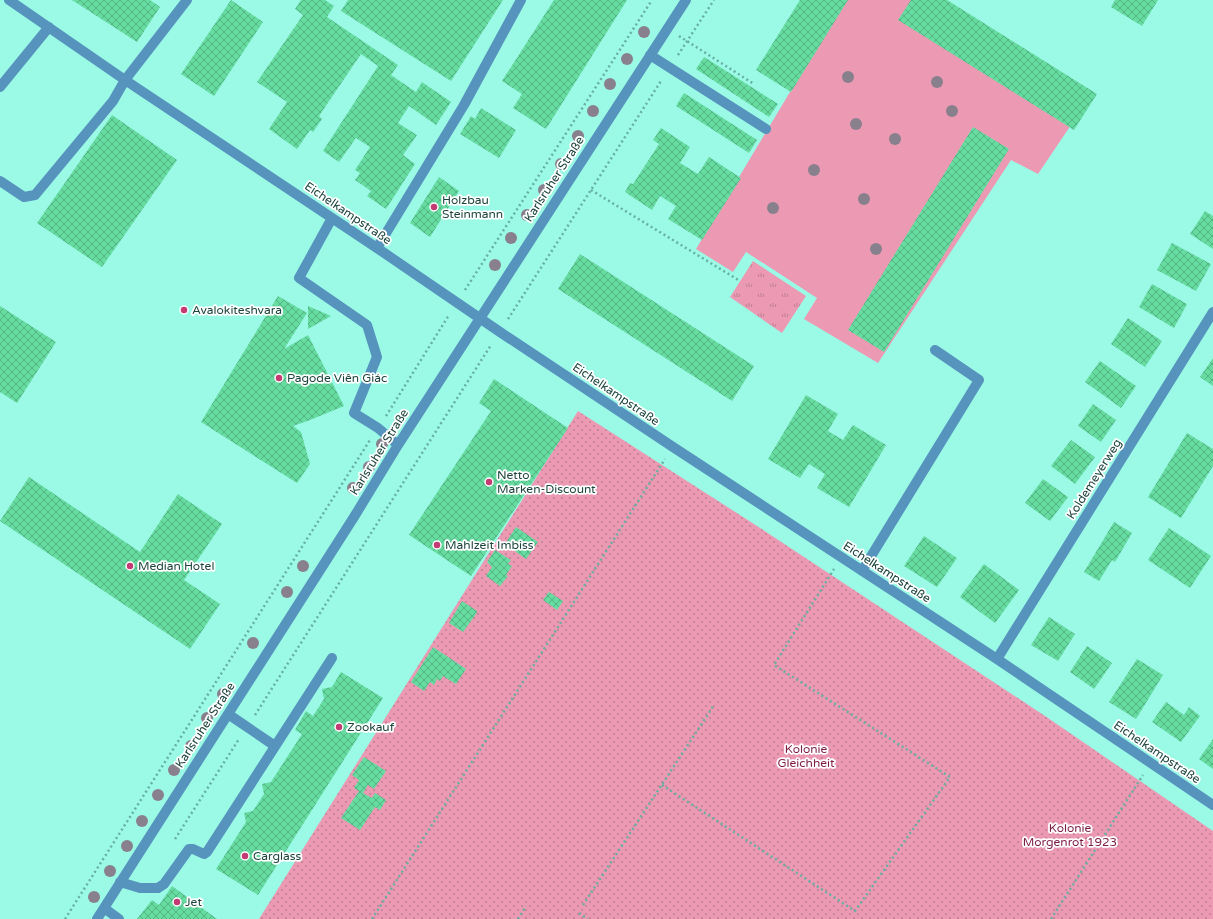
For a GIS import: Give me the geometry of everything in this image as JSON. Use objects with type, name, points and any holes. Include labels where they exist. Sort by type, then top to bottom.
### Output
[{"type":"street","name":"Eichelkampstraße","points":[[9,0],[125,80],[479,318],[997,659],[1213,805]]},
{"type":"street","points":[[0,181],[24,197],[35,195],[113,101],[125,80],[187,0]]},
{"type":"street","points":[[377,248],[464,105],[521,0]]},
{"type":"street","name":"Karlsruher Straße","points":[[97,919],[354,517],[479,318],[686,0]]},
{"type":"street","points":[[0,87],[49,27]]},
{"type":"street","points":[[650,55],[766,129]]},
{"type":"street","points":[[332,218],[300,278],[367,325],[377,357],[354,413],[378,428],[398,445]]},
{"type":"street","name":"Koldemeyerweg","points":[[997,659],[1213,312]]},
{"type":"street","points":[[862,571],[979,380],[935,350]]},
{"type":"street","points":[[120,882],[140,888],[158,888],[164,884],[189,849],[193,849],[204,854],[208,852],[332,658]]},
{"type":"street","points":[[228,714],[275,746]]},
{"type":"street","points":[[104,908],[119,919]]},
{"type":"path","points":[[65,919],[457,303],[652,0]]},
{"type":"path","points":[[174,841],[714,0]]},
{"type":"path","points":[[667,28],[754,84]]},
{"type":"path","points":[[591,190],[740,281]]},
{"type":"path","points":[[372,919],[673,447]]},
{"type":"path","points":[[662,785],[855,911],[950,777],[774,665],[841,557]]},
{"type":"path","points":[[583,905],[714,705]]},
{"type":"path","points":[[1051,919],[1151,763]]},
{"type":"path","points":[[518,919],[526,906]]},
{"type":"path","points":[[579,913],[588,919]]},
{"type":"green space","points":[[845,0],[920,0],[1073,122],[1038,174],[1011,160],[878,363],[804,319],[817,298],[746,252],[733,272],[696,249]]},
{"type":"green space","points":[[753,261],[806,296],[782,333],[730,297]]},
{"type":"green space","points":[[578,411],[757,526],[1045,716],[1213,831],[1213,919],[259,919]]},
{"type":"building","points":[[72,0],[150,0],[160,7],[137,42]]},
{"type":"building","points":[[231,0],[263,22],[214,96],[181,74]]},
{"type":"building","points":[[301,0],[325,0],[334,6],[327,17],[398,65],[391,75],[416,92],[422,82],[451,102],[436,125],[409,106],[398,123],[417,135],[403,155],[415,164],[386,209],[367,196],[371,191],[355,180],[360,173],[355,170],[370,147],[356,138],[339,162],[323,151],[378,66],[361,54],[319,116],[322,119],[313,132],[310,130],[297,149],[269,129],[287,102],[257,82],[303,15],[295,9]]},
{"type":"building","points":[[348,0],[503,0],[451,81],[341,11]]},
{"type":"building","points":[[554,0],[627,0],[546,129],[513,108],[522,94],[502,81]]},
{"type":"building","points":[[800,0],[848,0],[791,92],[756,70]]},
{"type":"building","points":[[911,0],[947,0],[1097,94],[1074,130],[898,20]]},
{"type":"building","points":[[1115,0],[1158,0],[1142,26],[1111,7]]},
{"type":"building","points":[[704,57],[778,104],[769,117],[696,69]]},
{"type":"building","points":[[684,93],[757,140],[749,153],[676,106]]},
{"type":"building","points":[[481,108],[516,130],[499,158],[460,134],[471,116],[475,119]]},
{"type":"building","points":[[112,115],[177,160],[102,267],[37,223]]},
{"type":"building","points":[[973,127],[1009,149],[884,352],[848,330]]},
{"type":"building","points":[[661,128],[690,147],[680,163],[698,174],[709,157],[741,178],[702,240],[668,219],[676,206],[660,196],[652,210],[625,192],[630,183],[633,184],[659,144],[653,140]]},
{"type":"building","name":"Holzbau Steinmann","points":[[439,177],[459,191],[430,237],[410,223]]},
{"type":"building","points":[[1205,211],[1213,216],[1213,249],[1190,234]]},
{"type":"building","points":[[1172,243],[1211,264],[1196,291],[1157,270]]},
{"type":"building","points":[[580,254],[754,366],[732,401],[558,289]]},
{"type":"building","points":[[1152,284],[1187,304],[1174,328],[1139,307]]},
{"type":"building","name":"Pagode Viên Giác","points":[[278,296],[307,313],[284,349],[308,335],[344,406],[293,426],[301,432],[310,464],[297,483],[201,422]]},
{"type":"building","points":[[0,306],[56,342],[17,403],[0,392]]},
{"type":"building","points":[[308,306],[331,316],[308,329]]},
{"type":"building","points":[[1128,318],[1162,341],[1145,367],[1111,344]]},
{"type":"building","points":[[1213,358],[1213,386],[1200,377]]},
{"type":"building","points":[[1100,361],[1136,386],[1121,408],[1085,382]]},
{"type":"building","name":"Netto Marken-Discount","points":[[494,379],[568,428],[471,576],[409,535],[491,411],[479,403]]},
{"type":"building","points":[[806,395],[838,414],[828,431],[843,440],[853,425],[886,445],[849,507],[817,488],[825,474],[809,464],[800,478],[768,459]]},
{"type":"building","points":[[1093,404],[1116,420],[1101,442],[1078,426]]},
{"type":"building","points":[[1187,433],[1213,449],[1213,466],[1181,518],[1148,497]]},
{"type":"building","points":[[1071,440],[1095,457],[1075,484],[1051,466]]},
{"type":"building","name":"Median Hotel","points":[[29,477],[140,552],[178,494],[222,524],[184,580],[220,604],[190,649],[0,521]]},
{"type":"building","points":[[1043,479],[1068,497],[1050,521],[1025,503]]},
{"type":"building","points":[[1114,522],[1132,533],[1115,562],[1112,560],[1099,581],[1084,572]]},
{"type":"building","points":[[516,527],[538,542],[526,559],[505,544]]},
{"type":"building","points":[[1169,528],[1211,556],[1190,588],[1148,560]]},
{"type":"building","points":[[924,536],[957,558],[937,587],[904,566]]},
{"type":"building","points":[[495,550],[511,560],[508,564],[512,566],[506,575],[508,576],[500,586],[486,576],[492,567],[487,562]]},
{"type":"building","points":[[984,564],[1019,590],[995,623],[960,597]]},
{"type":"building","points":[[549,592],[563,601],[557,610],[543,600]]},
{"type":"building","points":[[462,601],[477,611],[463,632],[449,623]]},
{"type":"building","points":[[1049,617],[1075,634],[1058,661],[1031,645]]},
{"type":"building","points":[[1087,646],[1112,663],[1094,689],[1070,672]]},
{"type":"building","points":[[433,647],[466,669],[456,684],[443,676],[440,681],[437,679],[434,685],[430,682],[424,691],[411,682]]},
{"type":"building","points":[[1137,659],[1163,675],[1136,719],[1109,702]]},
{"type":"building","points":[[341,672],[383,698],[258,895],[216,869],[246,822],[244,813],[253,811],[264,794],[262,784],[271,782],[302,734],[295,730],[306,711],[313,716],[324,699],[322,689],[332,687]]},
{"type":"building","points":[[1166,702],[1184,715],[1189,707],[1200,716],[1181,742],[1152,722]]},
{"type":"building","points":[[1213,739],[1213,769],[1199,759]]},
{"type":"building","points":[[364,757],[386,771],[374,789],[368,785],[363,793],[372,798],[375,793],[386,800],[380,810],[375,807],[360,830],[341,818],[359,791],[354,788],[359,780],[352,775]]},
{"type":"building","name":"Jet","points":[[172,886],[217,919],[137,919],[152,900],[159,905]]},
{"type":"place","name":"Holzbau Steinmann","points":[[434,207]]},
{"type":"place","name":"Avalokiteshvara","points":[[184,310]]},
{"type":"place","name":"Pagode Viên Giác","points":[[279,378]]},
{"type":"place","name":"Netto Marken-Discount","points":[[489,482]]},
{"type":"place","name":"Mahlzeit Imbiss","points":[[437,545]]},
{"type":"place","name":"Median Hotel","points":[[130,566]]},
{"type":"place","name":"Zookauf","points":[[339,727]]},
{"type":"place","name":"Carglass","points":[[245,856]]},
{"type":"place","name":"Jet","points":[[177,902]]},
{"type":"park label","name":"Kolonie Gleichheit","points":[[806,756]]},
{"type":"park label","name":"Kolonie Morgenrot 1923","points":[[1070,835]]}]
